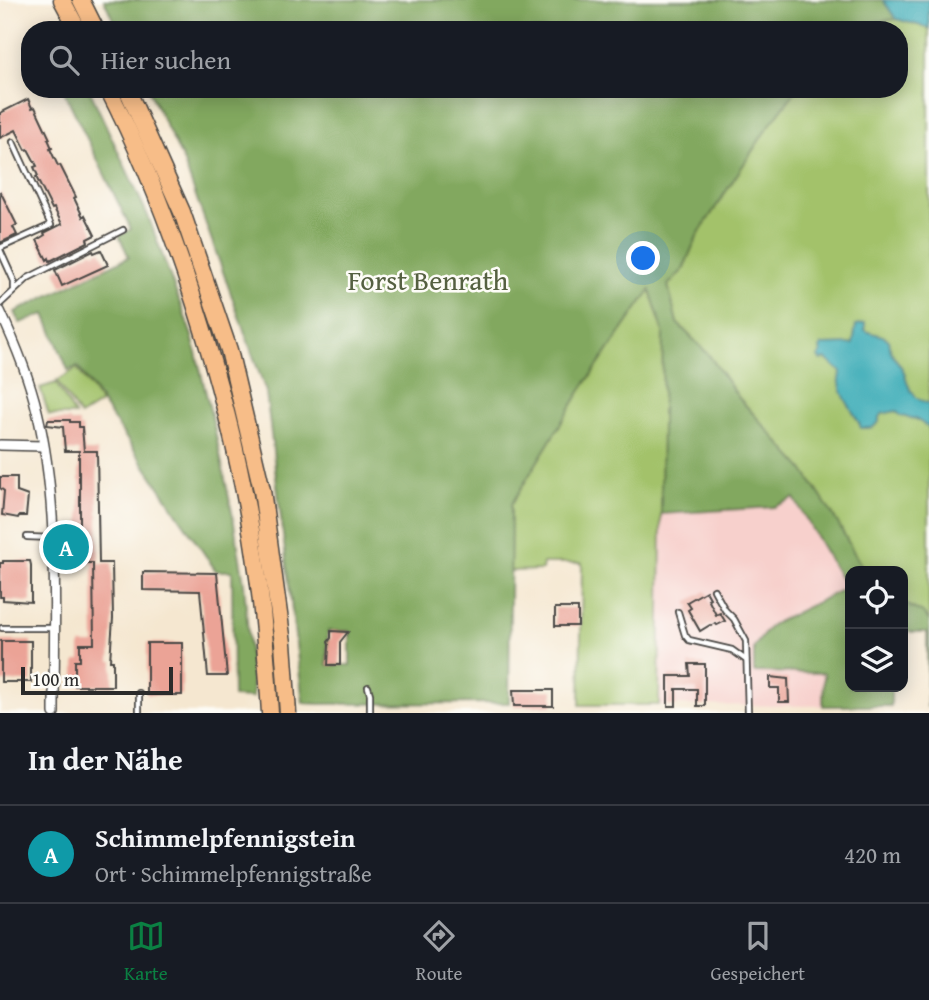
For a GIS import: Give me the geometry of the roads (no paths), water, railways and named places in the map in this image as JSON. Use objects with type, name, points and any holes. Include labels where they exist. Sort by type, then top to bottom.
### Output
[{"type":"highway","points":[[73,3],[76,21]]},
{"type":"highway","points":[[73,3],[88,21]]},
{"type":"highway","points":[[113,98],[173,237],[216,369],[246,501],[257,569],[271,713]]},
{"type":"highway","points":[[131,98],[182,212],[229,350],[262,490],[283,643],[288,713]]},
{"type":"street","points":[[0,311],[30,386],[43,446],[53,538],[54,713]]},
{"type":"street","points":[[0,445],[43,446]]},
{"type":"lane","points":[[13,142],[51,225],[0,249],[14,281],[14,290]]},
{"type":"lane","points":[[0,304],[28,278],[123,230]]},
{"type":"lane","points":[[27,537],[53,538]]},
{"type":"lane","points":[[714,590],[746,641],[748,713]]},
{"type":"lane","points":[[678,611],[689,640],[732,650],[747,661]]},
{"type":"lane","points":[[2,628],[54,628]]},
{"type":"lane","points":[[368,687],[370,713]]},
{"type":"lane","points":[[139,693],[139,713]]},
{"type":"water","points":[[883,0],[929,0],[929,28],[896,19]]},
{"type":"water","points":[[865,323],[865,330],[888,339],[891,351],[903,370],[911,391],[917,398],[929,404],[929,428],[916,419],[901,416],[896,411],[882,414],[879,422],[872,428],[861,428],[841,390],[841,372],[826,359],[820,360],[818,357],[821,345],[853,344],[856,325]]},
{"type":"place","name":"Schimmelpfennigstein","points":[[66,547]]},
{"type":"park label","name":"Forst Benrath","points":[[428,280]]}]
